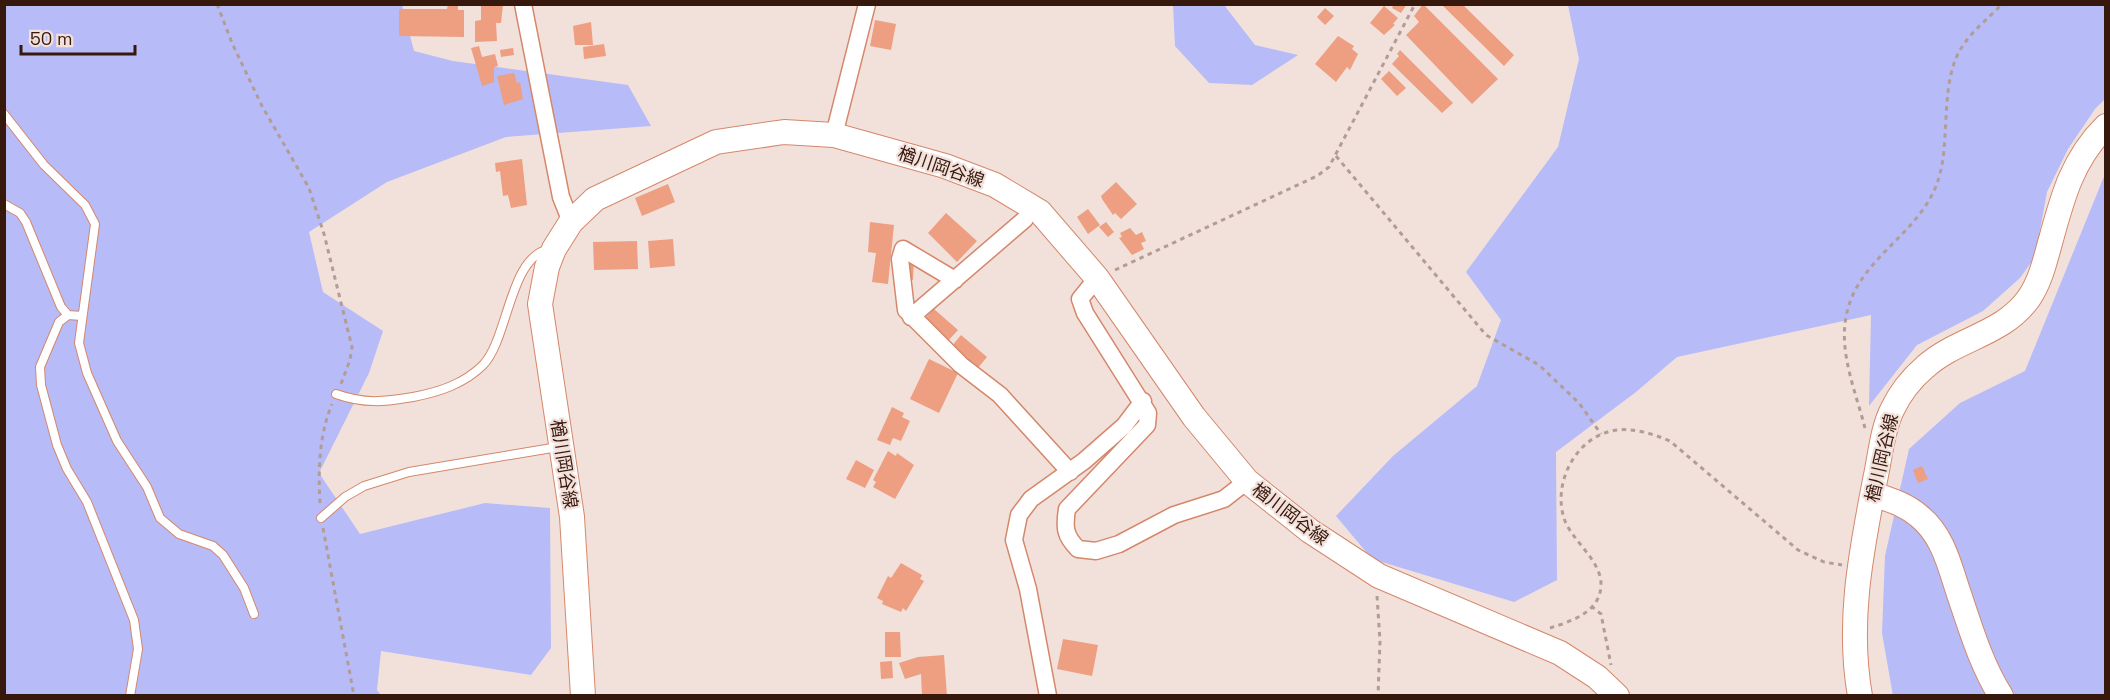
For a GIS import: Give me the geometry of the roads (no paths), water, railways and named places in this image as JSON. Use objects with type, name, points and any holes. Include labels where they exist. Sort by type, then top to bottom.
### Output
[{"type":"main road","name":"楢川岡谷線","points":[[1860,696],[1853,650],[1859,569],[1890,412],[1904,388],[1923,368],[1938,356],[1989,332],[2010,319],[2030,297],[2044,263],[2065,188],[2095,136],[2106,126]]},
{"type":"main road","name":"楢川岡谷線","points":[[583,696],[572,517],[540,304],[547,267],[554,249],[571,222],[595,198],[716,142],[784,132],[834,135],[945,166],[995,185],[1040,213],[1097,278],[1194,417],[1247,481],[1310,531],[1379,576],[1560,653],[1613,692]]},
{"type":"main road","points":[[1873,494],[1901,503],[1920,517],[1936,535],[1947,556],[1973,635],[2001,696]]},
{"type":"street","points":[[524,4],[561,197],[571,222]]},
{"type":"street","points":[[834,135],[867,4]]},
{"type":"street","points":[[911,317],[1025,219]]},
{"type":"street","points":[[955,280],[903,249],[900,259],[903,301],[911,317],[961,364],[1000,395],[1070,472]]},
{"type":"street","points":[[1097,278],[1080,299],[1085,313],[1143,401],[1148,412],[1147,425],[1067,509],[1064,525],[1067,538],[1078,549],[1096,551],[1119,544],[1174,514],[1224,499],[1247,481]]},
{"type":"street","points":[[1048,696],[1028,589],[1014,540],[1019,515],[1031,499],[1070,472],[1124,426],[1143,401]]},
{"type":"lane","points":[[4,114],[44,165],[85,205],[95,224],[79,343],[87,373],[117,441],[143,481],[160,518],[179,534],[213,546],[223,555],[244,588],[254,614]]},
{"type":"lane","points":[[4,204],[20,213],[26,222],[61,307],[68,315]]},
{"type":"lane","points":[[336,394],[359,403],[393,401],[453,386],[474,373],[485,363],[495,346],[509,303],[532,258],[540,251],[554,249]]},
{"type":"lane","points":[[82,316],[68,315],[59,322],[40,367],[41,385],[57,445],[87,502],[134,620],[138,649],[130,696]]},
{"type":"lane","points":[[321,518],[345,497],[364,486],[409,472],[561,447]]}]
